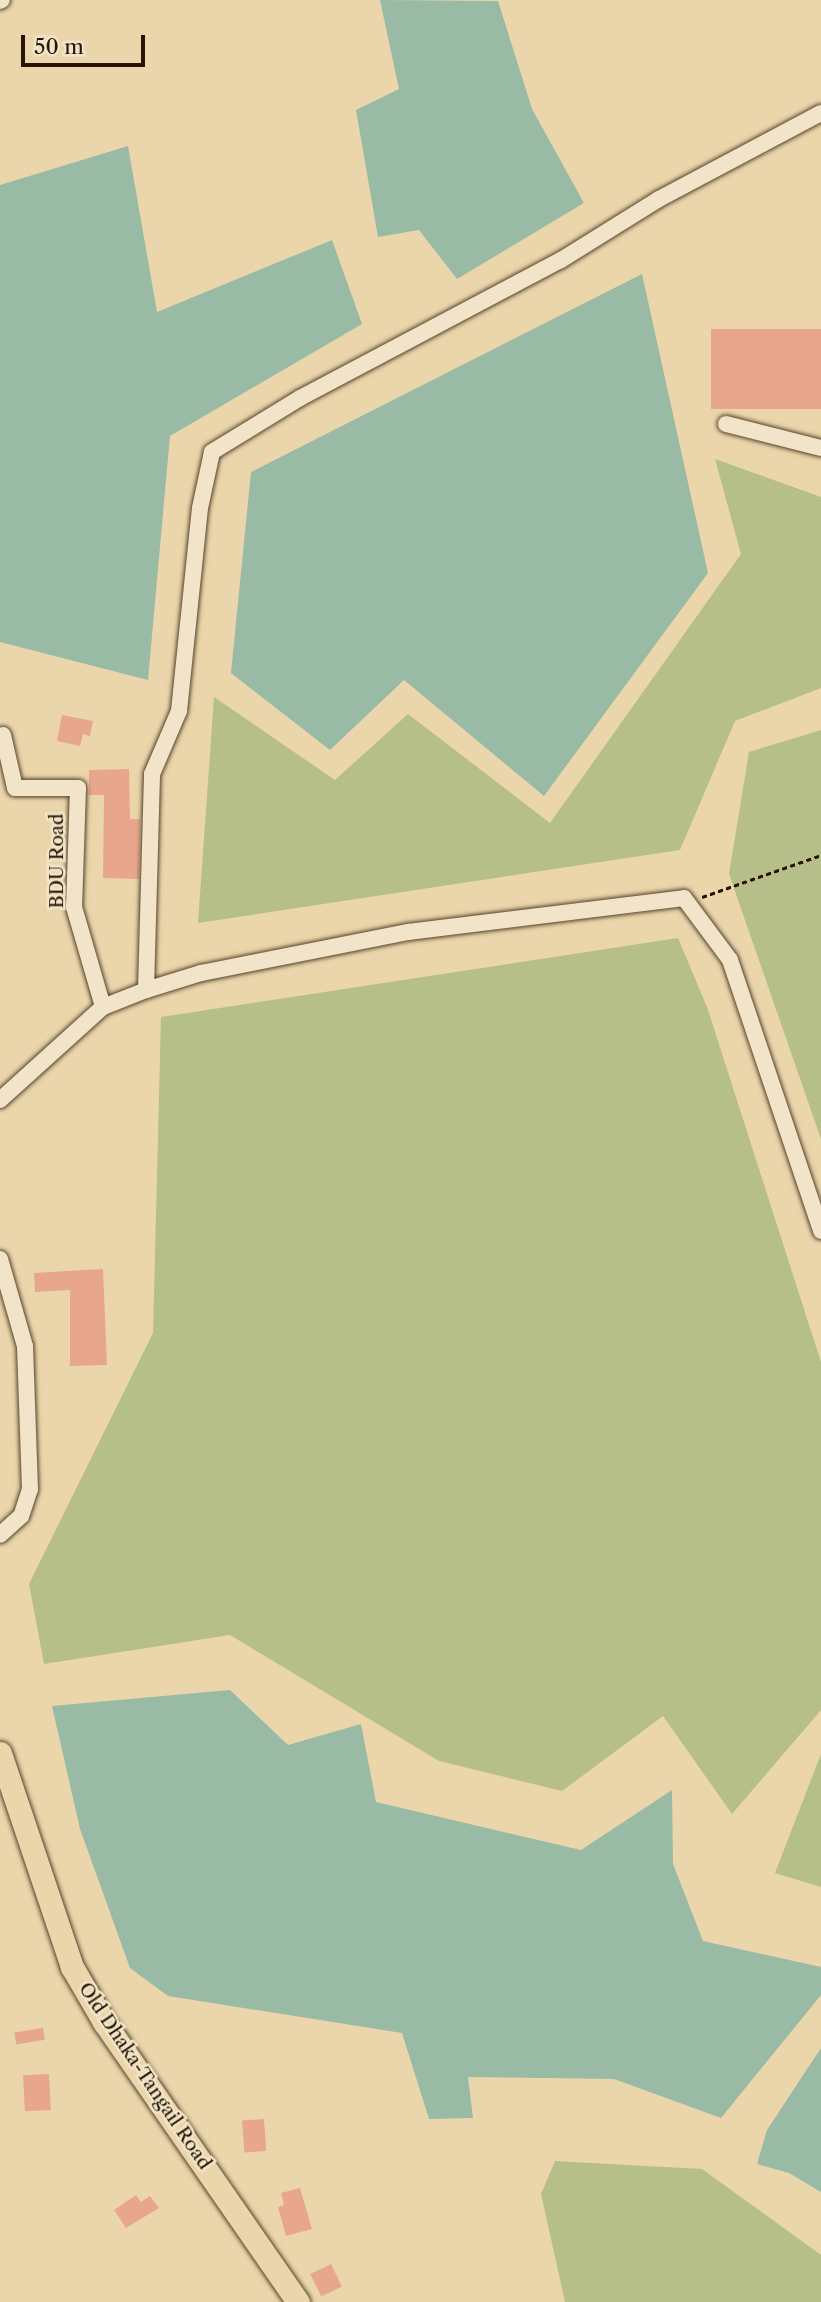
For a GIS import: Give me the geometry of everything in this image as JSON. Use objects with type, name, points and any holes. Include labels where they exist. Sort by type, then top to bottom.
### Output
[{"type":"highway","name":"Old Dhaka-Tangail Road","points":[[0,1753],[72,1968],[104,2022],[298,2302]]},
{"type":"street","points":[[146,990],[152,774],[179,711],[192,620],[200,508],[212,452],[313,391],[561,260],[659,199],[821,113]]},
{"type":"street","points":[[726,424],[821,448]]},
{"type":"street","name":"BDU Road","points":[[3,735],[15,788],[78,788],[74,907],[103,1007]]},
{"type":"street","points":[[0,1100],[103,1007],[201,973],[408,932],[684,898],[730,960],[821,1231]]},
{"type":"street","points":[[0,1259],[24,1346],[30,1489],[21,1516],[0,1535]]},
{"type":"path","points":[[684,898],[752,883],[821,855]]},
{"type":"shaded area","points":[[380,0],[498,1],[532,109],[584,203],[457,279],[419,230],[378,237],[356,110],[399,89]]},
{"type":"shaded area","points":[[128,146],[157,312],[332,240],[362,324],[170,436],[148,680],[0,642],[0,185]]},
{"type":"shaded area","points":[[642,274],[708,573],[544,796],[404,680],[330,750],[231,673],[251,472]]},
{"type":"shaded area","points":[[715,459],[821,497],[821,688],[735,721],[680,850],[198,923],[214,697],[335,780],[408,714],[550,823],[741,554]]},
{"type":"shaded area","points":[[821,730],[821,1139],[729,874],[749,752]]},
{"type":"shaded area","points":[[678,938],[707,1007],[821,1362],[821,1710],[732,1814],[663,1716],[562,1791],[439,1761],[230,1635],[44,1664],[29,1584],[153,1333],[161,1017]]},
{"type":"shaded area","points":[[230,1690],[288,1745],[361,1724],[376,1802],[581,1850],[672,1790],[673,1864],[703,1941],[821,1967],[821,1995],[721,2118],[614,2079],[468,2077],[473,2118],[429,2119],[402,2033],[168,1996],[130,1968],[80,1829],[52,1706]]},
{"type":"shaded area","points":[[821,1754],[821,1887],[775,1873]]},
{"type":"shaded area","points":[[821,2048],[821,2192],[789,2173],[757,2164],[767,2130]]},
{"type":"shaded area","points":[[555,2161],[702,2169],[821,2255],[821,2302],[565,2302],[541,2194]]},
{"type":"building","points":[[711,329],[821,329],[821,409],[711,409]]},
{"type":"building","points":[[62,715],[93,721],[90,736],[83,734],[80,746],[57,741]]},
{"type":"building","points":[[129,769],[130,819],[140,819],[139,879],[103,878],[104,795],[89,795],[89,770]]},
{"type":"building","points":[[103,1269],[107,1365],[70,1366],[70,1290],[35,1292],[34,1273]]},
{"type":"building","points":[[43,2028],[45,2040],[16,2044],[14,2033]]},
{"type":"building","points":[[49,2074],[51,2110],[25,2111],[23,2075]]},
{"type":"building","points":[[264,2119],[266,2151],[244,2152],[242,2121]]},
{"type":"building","points":[[300,2188],[312,2229],[286,2236],[278,2207],[284,2205],[281,2193]]},
{"type":"building","points":[[136,2195],[141,2202],[150,2196],[159,2208],[126,2228],[114,2210]]},
{"type":"building","points":[[331,2264],[342,2286],[321,2297],[310,2274]]}]
